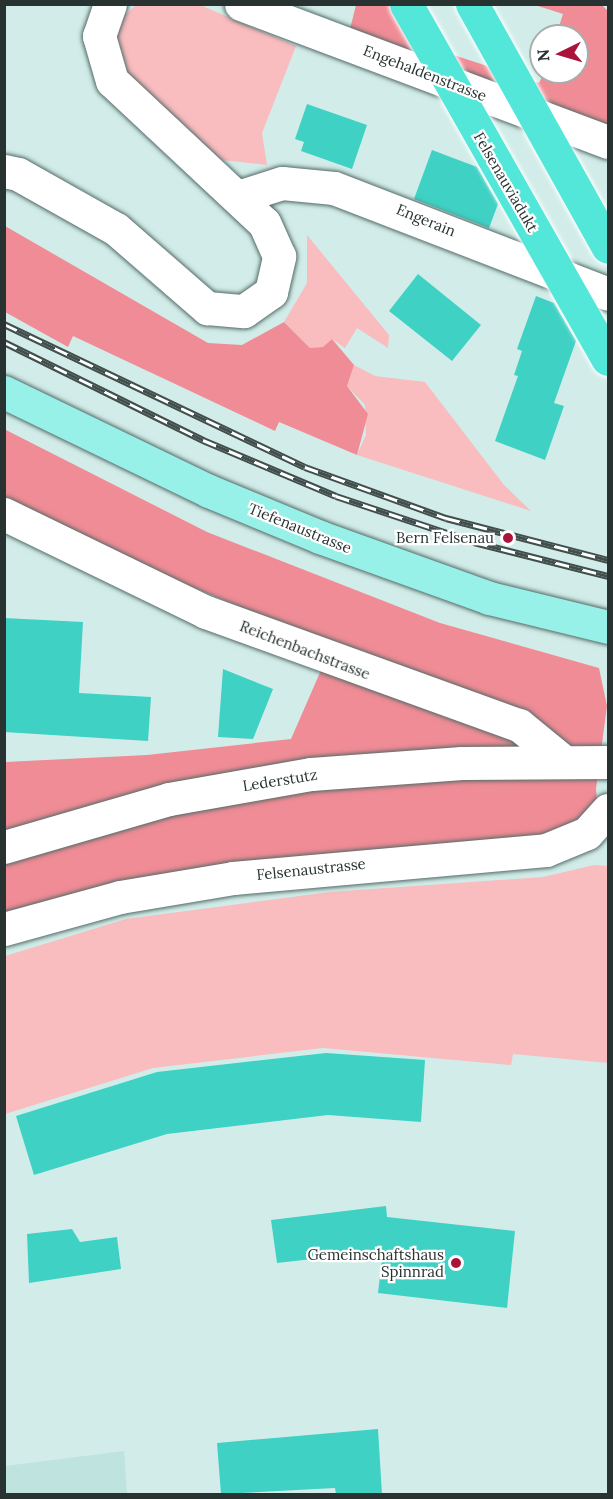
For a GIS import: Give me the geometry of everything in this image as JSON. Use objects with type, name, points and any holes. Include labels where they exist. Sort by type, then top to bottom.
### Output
[{"type":"highway","name":"Felsenauviadukt","points":[[406,4],[609,359]]},
{"type":"highway","points":[[472,4],[609,247]]},
{"type":"main road","name":"Tiefenaustrasse","points":[[4,392],[178,477],[320,537],[489,598],[609,627]]},
{"type":"street","points":[[4,171],[86,209],[151,257],[198,304],[221,312],[255,306],[271,292],[279,269],[271,232],[238,197],[112,81],[99,36],[110,4]]},
{"type":"street","name":"Engehaldenstrasse","points":[[241,4],[609,142]]},
{"type":"street","name":"Engerain","points":[[238,197],[282,183],[334,188],[609,294]]},
{"type":"street","name":"Reichenbachstrasse","points":[[4,514],[206,612],[325,660],[519,725],[563,761]]},
{"type":"street","points":[[563,761],[609,762]]},
{"type":"street","name":"Lederstutz","points":[[4,847],[169,799],[311,774],[563,761]]},
{"type":"street","name":"Felsenaustrasse","points":[[4,929],[120,897],[232,878],[546,850],[587,833],[609,810]]},
{"type":"shaded area","points":[[136,5],[200,5],[296,46],[262,133],[267,165],[222,160],[132,87],[117,36],[121,19]]},
{"type":"shaded area","points":[[356,5],[425,5],[414,42],[529,80],[529,84],[589,84],[589,24],[560,24],[563,14],[535,5],[602,5],[608,11],[608,141],[350,29]]},
{"type":"shaded area","points":[[5,226],[208,343],[242,345],[284,322],[310,348],[323,347],[332,339],[354,365],[347,386],[368,414],[357,455],[279,422],[275,431],[73,336],[68,347],[5,312]]},
{"type":"shaded area","points":[[307,235],[389,335],[388,348],[357,328],[345,348],[332,339],[324,347],[310,348],[284,322],[307,283]]},
{"type":"shaded area","points":[[354,365],[375,376],[425,382],[504,485],[531,511],[357,455],[366,435],[365,405],[347,386]]},
{"type":"shaded area","points":[[4,429],[207,532],[440,623],[599,668],[607,706],[596,789],[599,822],[587,833],[330,865],[5,929],[5,762],[147,755],[291,739],[332,645],[175,580],[5,497]]},
{"type":"shaded area","points":[[594,865],[608,866],[608,1063],[513,1054],[511,1065],[323,1048],[153,1068],[5,1114],[5,956],[126,919],[330,892],[543,877]]},
{"type":"shaded area","points":[[124,1451],[127,1494],[5,1494],[5,1466]]},
{"type":"building","points":[[307,104],[367,125],[352,169],[301,151],[304,142],[295,139]]},
{"type":"building","points":[[432,150],[477,167],[498,204],[489,228],[414,199]]},
{"type":"building","points":[[418,274],[481,325],[452,361],[389,311]]},
{"type":"building","points":[[536,296],[554,303],[576,341],[554,403],[564,406],[545,460],[495,441],[518,376],[514,375],[522,351],[517,349]]},
{"type":"building","points":[[4,618],[83,622],[79,693],[151,697],[148,741],[4,732]]},
{"type":"building","points":[[223,669],[273,689],[253,739],[218,737]]},
{"type":"building","points":[[326,1053],[425,1060],[421,1122],[328,1115],[167,1134],[34,1175],[16,1116],[157,1072]]},
{"type":"building","points":[[386,1206],[387,1217],[515,1231],[507,1308],[378,1293],[383,1251],[277,1263],[271,1220]]},
{"type":"building","points":[[72,1229],[80,1242],[117,1237],[121,1269],[29,1283],[27,1234]]},
{"type":"building","points":[[378,1429],[382,1494],[336,1494],[335,1488],[221,1494],[217,1443]]},
{"type":"railway","points":[[4,324],[305,467],[446,518],[608,560]]},
{"type":"railway","points":[[4,342],[203,440],[336,496],[474,542],[608,576]]},
{"type":"place","name":"Bern Felsenau","points":[[508,538]]},
{"type":"place","name":"Gemeinschaftshaus Spinnrad","points":[[456,1263]]}]
